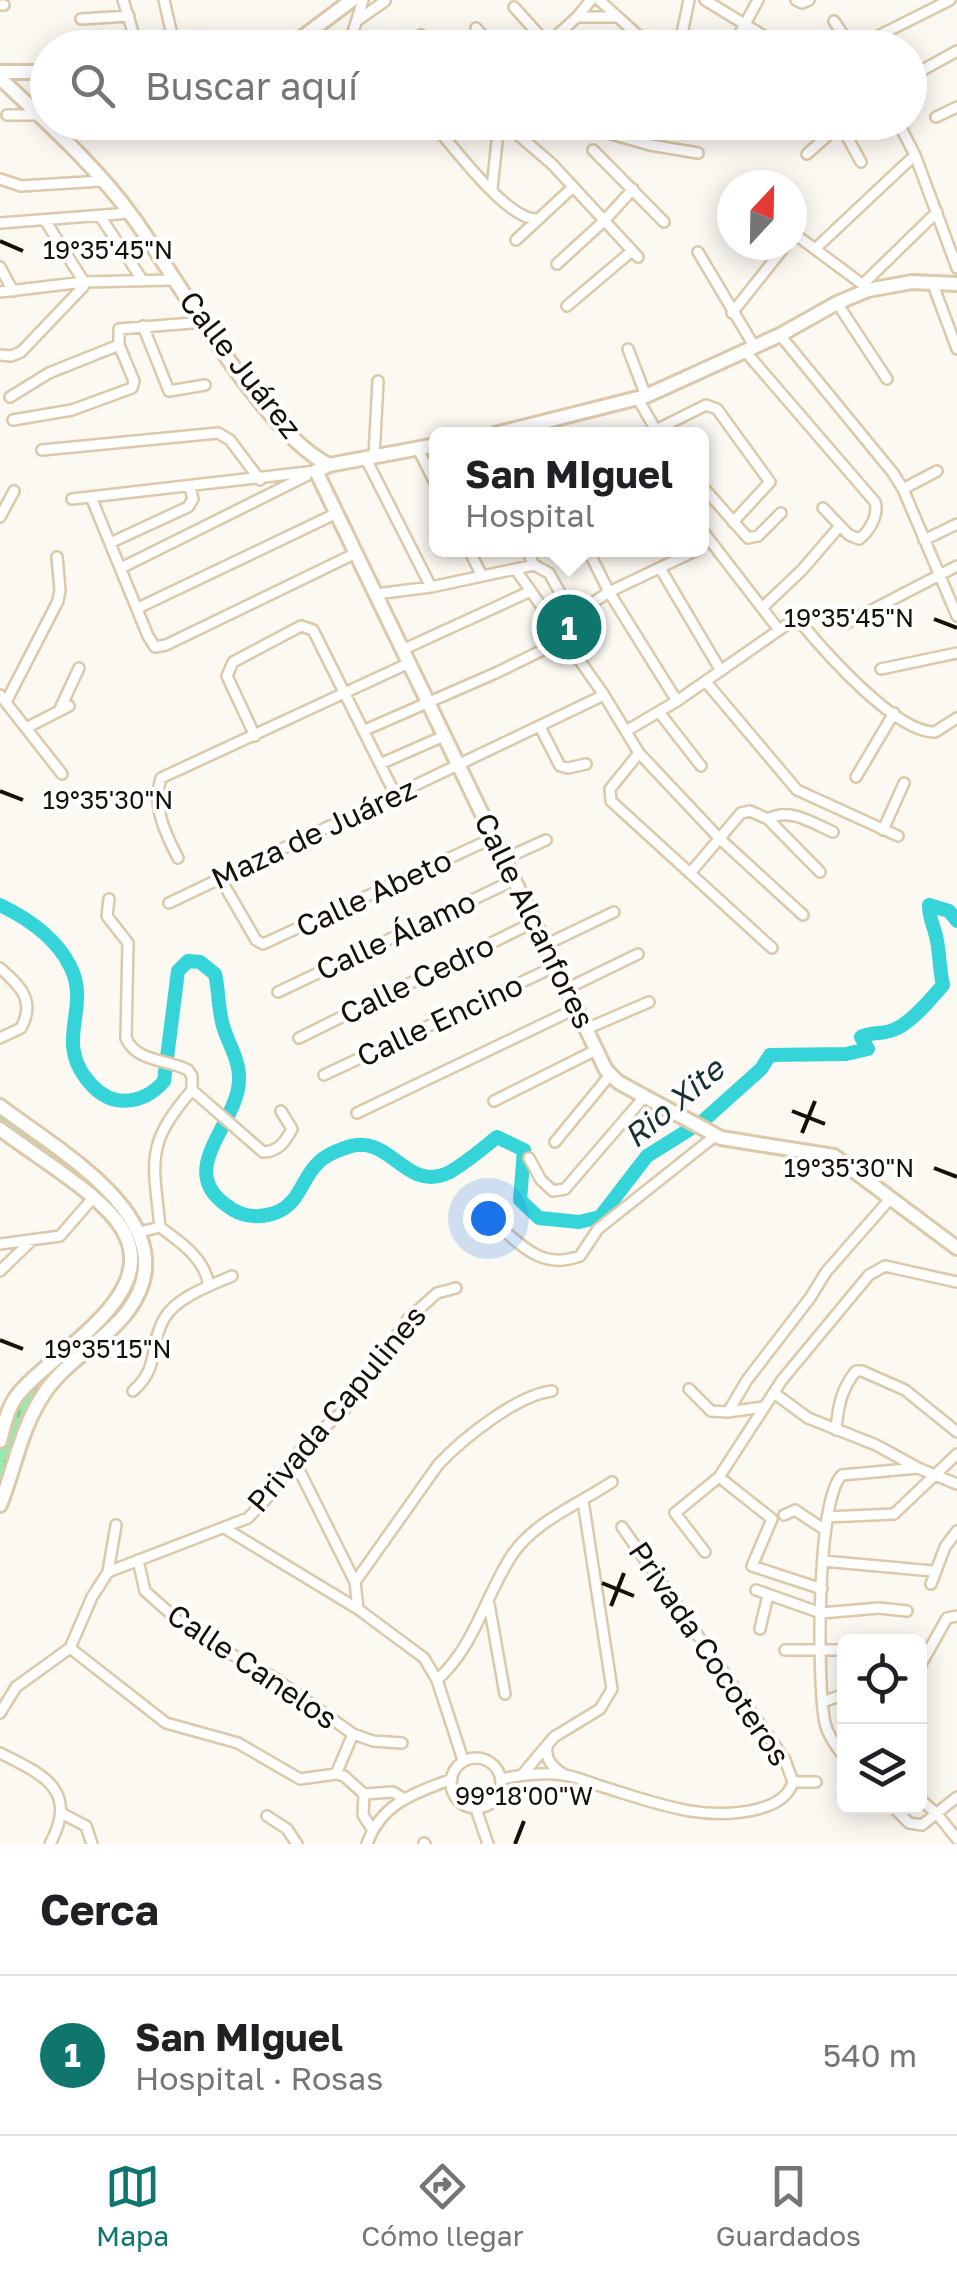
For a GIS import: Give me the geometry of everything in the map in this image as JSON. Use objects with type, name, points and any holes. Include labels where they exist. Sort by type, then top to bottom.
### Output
[{"type":"street","points":[[123,0],[133,30]]},
{"type":"street","points":[[164,0],[171,30]]},
{"type":"street","points":[[312,30],[352,0]]},
{"type":"street","points":[[354,30],[362,0]]},
{"type":"street","points":[[356,22],[385,0]]},
{"type":"street","points":[[564,30],[591,0]]},
{"type":"street","points":[[599,0],[632,30]]},
{"type":"street","points":[[684,30],[690,0]]},
{"type":"street","points":[[705,0],[754,30]]},
{"type":"street","points":[[741,30],[758,0]]},
{"type":"street","points":[[889,30],[950,0]]},
{"type":"street","points":[[514,6],[534,30]]},
{"type":"street","points":[[81,20],[129,16]]},
{"type":"street","points":[[577,17],[618,17]]},
{"type":"street","points":[[834,22],[840,30]]},
{"type":"street","points":[[927,67],[957,51]]},
{"type":"street","points":[[0,75],[30,73]]},
{"type":"street","name":"Calle Juárez","points":[[0,75],[30,103]]},
{"type":"street","points":[[936,117],[957,107]]},
{"type":"street","points":[[7,115],[30,115]]},
{"type":"street","name":"Calle Juárez","points":[[65,140],[130,213],[276,419],[322,468]]},
{"type":"street","points":[[448,140],[514,212],[530,220],[538,218]]},
{"type":"street","points":[[492,189],[499,140]]},
{"type":"street","points":[[523,140],[552,164],[635,254],[567,306]]},
{"type":"street","points":[[632,140],[698,153]]},
{"type":"street","points":[[807,154],[822,140]]},
{"type":"street","points":[[850,140],[861,162]]},
{"type":"street","points":[[907,140],[957,268]]},
{"type":"street","points":[[593,150],[664,222]]},
{"type":"street","points":[[815,249],[915,155]]},
{"type":"street","points":[[0,179],[21,186],[102,182]]},
{"type":"street","points":[[516,240],[572,188]]},
{"type":"street","points":[[556,264],[604,221],[632,189]]},
{"type":"street","points":[[544,427],[642,398],[780,335],[866,287],[937,212]]},
{"type":"street","points":[[0,223],[130,213]]},
{"type":"street","points":[[100,216],[144,281]]},
{"type":"street","points":[[0,355],[21,352],[81,292],[84,282],[46,222]]},
{"type":"street","points":[[807,244],[866,287],[894,283],[957,284]]},
{"type":"street","points":[[698,252],[749,348],[876,508],[876,516],[858,539],[823,508]]},
{"type":"street","points":[[732,313],[774,260]]},
{"type":"street","points":[[0,268],[13,291]]},
{"type":"street","points":[[0,292],[84,282],[174,280]]},
{"type":"street","points":[[932,282],[957,349]]},
{"type":"street","points":[[838,302],[887,378]]},
{"type":"street","points":[[14,420],[72,410],[133,384],[119,345],[119,329],[204,322]]},
{"type":"street","points":[[142,326],[169,391],[205,385]]},
{"type":"street","points":[[780,335],[903,489],[957,616]]},
{"type":"street","points":[[10,397],[49,373],[119,345]]},
{"type":"street","points":[[628,349],[642,398],[656,427]]},
{"type":"street","points":[[378,381],[370,458],[431,587]]},
{"type":"street","points":[[667,427],[706,405],[718,409],[770,482],[733,522]]},
{"type":"street","points":[[42,450],[218,434],[230,440],[260,480]]},
{"type":"street","points":[[72,499],[260,480],[429,447]]},
{"type":"street","points":[[418,449],[429,472]]},
{"type":"street","points":[[121,568],[322,468]]},
{"type":"street","name":"Calle Alcanfores","points":[[322,468],[335,514],[610,1075]]},
{"type":"street","points":[[903,489],[936,471]]},
{"type":"street","points":[[110,543],[191,504],[194,499],[190,488]]},
{"type":"street","points":[[0,517],[14,491]]},
{"type":"street","points":[[709,494],[750,538],[758,536],[781,513]]},
{"type":"street","points":[[91,497],[155,647],[354,554]]},
{"type":"street","points":[[138,608],[335,514]]},
{"type":"street","points":[[924,540],[957,524]]},
{"type":"street","points":[[762,608],[802,570],[839,526]]},
{"type":"street","points":[[709,553],[779,630]]},
{"type":"street","points":[[56,557],[58,601],[3,699],[62,774]]},
{"type":"street","points":[[472,557],[482,576]]},
{"type":"street","points":[[530,557],[534,565],[549,573],[572,614]]},
{"type":"street","points":[[592,557],[677,702]]},
{"type":"street","points":[[365,730],[536,653],[572,614],[683,557]]},
{"type":"street","points":[[376,594],[431,587],[534,565]]},
{"type":"street","points":[[845,624],[957,566]]},
{"type":"street","points":[[660,568],[721,672]]},
{"type":"street","points":[[516,570],[604,694],[638,753],[720,839],[802,914]]},
{"type":"street","points":[[402,650],[531,591]]},
{"type":"street","points":[[626,730],[677,702],[792,621],[800,623],[840,669],[894,713],[930,733],[957,718]]},
{"type":"street","points":[[255,736],[228,669],[233,662],[301,626],[313,630],[395,794]]},
{"type":"street","points":[[881,669],[957,653]]},
{"type":"street","points":[[178,858],[162,830],[158,794],[162,778],[409,663]]},
{"type":"street","points":[[26,728],[64,709],[79,668]]},
{"type":"street","points":[[706,682],[797,790],[898,836]]},
{"type":"street","name":"Maza de Juárez","points":[[169,903],[604,694]]},
{"type":"street","points":[[660,712],[701,766]]},
{"type":"street","points":[[856,777],[894,713]]},
{"type":"street","points":[[540,727],[560,766],[586,764]]},
{"type":"street","points":[[380,764],[444,736]]},
{"type":"street","points":[[638,753],[608,794],[611,801],[772,948]]},
{"type":"street","points":[[882,830],[904,783]]},
{"type":"street","points":[[690,872],[744,811],[768,820],[820,872]]},
{"type":"street","points":[[768,820],[778,814],[790,814],[833,832]]},
{"type":"street","name":"Calle Abeto","points":[[220,878],[256,940],[263,944],[493,838]]},
{"type":"street","points":[[504,859],[546,840]]},
{"type":"street","name":"Calle Álamo","points":[[278,992],[514,880]]},
{"type":"street","points":[[109,899],[107,916],[128,943],[128,1046],[140,1055],[190,1072],[192,1090],[253,1146],[272,1152],[292,1129],[280,1111]]},
{"type":"street","points":[[545,945],[614,912]]},
{"type":"street","name":"Calle Cedro","points":[[298,1038],[534,922]]},
{"type":"street","points":[[568,988],[638,954]]},
{"type":"street","name":"Calle Encino","points":[[324,1076],[556,966]]},
{"type":"street","points":[[0,968],[20,986],[28,1006],[21,1028],[0,1038]]},
{"type":"street","points":[[586,1029],[649,1002]]},
{"type":"street","points":[[357,1114],[576,1008]]},
{"type":"street","points":[[494,1100],[596,1050]]},
{"type":"street","points":[[554,1142],[610,1075],[711,1134],[830,1155],[957,1248]]},
{"type":"street","points":[[192,1090],[166,1121],[154,1166],[160,1227],[201,1264],[208,1286]]},
{"type":"street","points":[[529,1158],[550,1190],[565,1189],[645,1096]]},
{"type":"street","points":[[0,1106],[103,1186],[126,1210],[140,1232],[144,1259],[134,1302],[120,1320],[63,1369],[46,1391],[19,1440],[0,1504]]},
{"type":"street","points":[[0,1129],[116,1221],[126,1240],[129,1264],[122,1289],[108,1312],[15,1398],[0,1441]]},
{"type":"street","points":[[501,1228],[536,1256],[558,1261],[580,1256],[598,1228],[711,1134]]},
{"type":"street","points":[[0,1244],[64,1234],[92,1199]]},
{"type":"street","points":[[728,1412],[826,1272],[890,1200]]},
{"type":"street","points":[[140,1232],[160,1227]]},
{"type":"street","points":[[0,1271],[32,1240]]},
{"type":"street","points":[[706,1552],[675,1513],[719,1477],[763,1407],[869,1275],[884,1266],[957,1282]]},
{"type":"street","points":[[133,1391],[149,1377],[167,1312],[232,1276]]},
{"type":"street","name":"Privada Capulines","points":[[108,1572],[248,1518],[294,1460],[346,1408],[416,1310],[437,1292],[456,1288]]},
{"type":"street","points":[[836,1430],[839,1400],[856,1371],[862,1371],[905,1390],[957,1432]]},
{"type":"street","points":[[689,1389],[711,1411],[763,1407]]},
{"type":"street","points":[[354,1582],[438,1465],[461,1443],[518,1404],[552,1390]]},
{"type":"street","points":[[774,1393],[808,1418],[876,1444],[957,1484]]},
{"type":"street","points":[[827,1516],[894,1514],[957,1454]]},
{"type":"street","points":[[294,1460],[354,1582],[358,1608]]},
{"type":"street","points":[[837,1747],[829,1734],[823,1702],[820,1652],[825,1530],[834,1484],[839,1477],[918,1468]]},
{"type":"street","points":[[719,1477],[772,1519],[752,1566],[822,1589]]},
{"type":"street","points":[[438,1680],[468,1643],[518,1547],[542,1526],[612,1482]]},
{"type":"street","points":[[522,1775],[547,1744],[595,1714],[612,1690],[583,1501]]},
{"type":"street","points":[[784,1515],[795,1510],[825,1530]]},
{"type":"street","points":[[0,1713],[16,1687],[70,1648],[108,1572],[116,1525]]},
{"type":"street","name":"Privada Cocoteros","points":[[622,1527],[784,1760],[793,1782]]},
{"type":"street","points":[[226,1529],[358,1608],[424,1658],[438,1680],[463,1760]]},
{"type":"street","points":[[931,1584],[934,1571],[957,1531]]},
{"type":"street","name":"Calle Canelos","points":[[138,1560],[145,1591],[172,1618],[272,1677],[353,1734],[336,1774]]},
{"type":"street","points":[[823,1561],[934,1571]]},
{"type":"street","points":[[756,1590],[821,1613],[879,1608],[906,1611]]},
{"type":"street","points":[[760,1628],[768,1596]]},
{"type":"street","points":[[489,1602],[505,1694]]},
{"type":"street","points":[[927,1656],[954,1615]]},
{"type":"street","points":[[70,1648],[166,1723],[238,1743],[300,1779],[336,1774],[354,1782],[364,1794],[364,1815],[372,1829]]},
{"type":"street","points":[[786,1650],[837,1651]]},
{"type":"street","points":[[823,1702],[837,1697]]},
{"type":"street","points":[[353,1734],[373,1741],[402,1742]]},
{"type":"street","points":[[547,1744],[546,1756],[564,1774]]},
{"type":"street","points":[[0,1753],[32,1769],[54,1786],[63,1814],[50,1844]]},
{"type":"street","points":[[367,1844],[372,1829],[386,1811],[402,1798],[452,1779],[463,1760],[488,1760],[501,1779],[496,1800],[476,1809],[456,1797],[452,1779]]},
{"type":"street","points":[[501,1779],[564,1774],[681,1812],[719,1814],[740,1814],[775,1803],[793,1782],[816,1782]]},
{"type":"street","points":[[364,1794],[392,1792],[402,1798]]},
{"type":"street","points":[[902,1814],[915,1825],[922,1824],[957,1797]]},
{"type":"street","points":[[927,1805],[957,1839]]},
{"type":"street","points":[[476,1809],[488,1844]]},
{"type":"street","points":[[63,1814],[86,1826],[92,1844]]},
{"type":"street","points":[[267,1816],[287,1829],[296,1844]]},
{"type":"green space","points":[[0,1106],[103,1185],[144,1246],[134,1301],[46,1391],[0,1505],[0,1441],[10,1408],[108,1312],[129,1264],[116,1221],[0,1129]]},
{"type":"waterway","name":"Rio Xite","points":[[0,905],[40,930],[70,966],[77,995],[73,1035],[77,1063],[91,1085],[111,1099],[137,1099],[164,1081],[178,971],[188,961],[200,962],[215,974],[221,1020],[239,1077],[237,1094],[214,1144],[206,1176],[212,1191],[232,1209],[256,1216],[284,1209],[319,1162],[345,1148],[374,1147],[408,1169],[433,1177],[448,1173],[497,1137],[524,1150],[520,1200],[539,1218],[579,1222],[600,1217],[647,1156],[703,1121],[761,1069],[770,1055],[846,1054],[868,1049],[861,1037],[900,1027],[943,985],[929,905],[949,911],[957,921]]},
{"type":"place","name":"San MIguel","points":[[569,627]]}]
